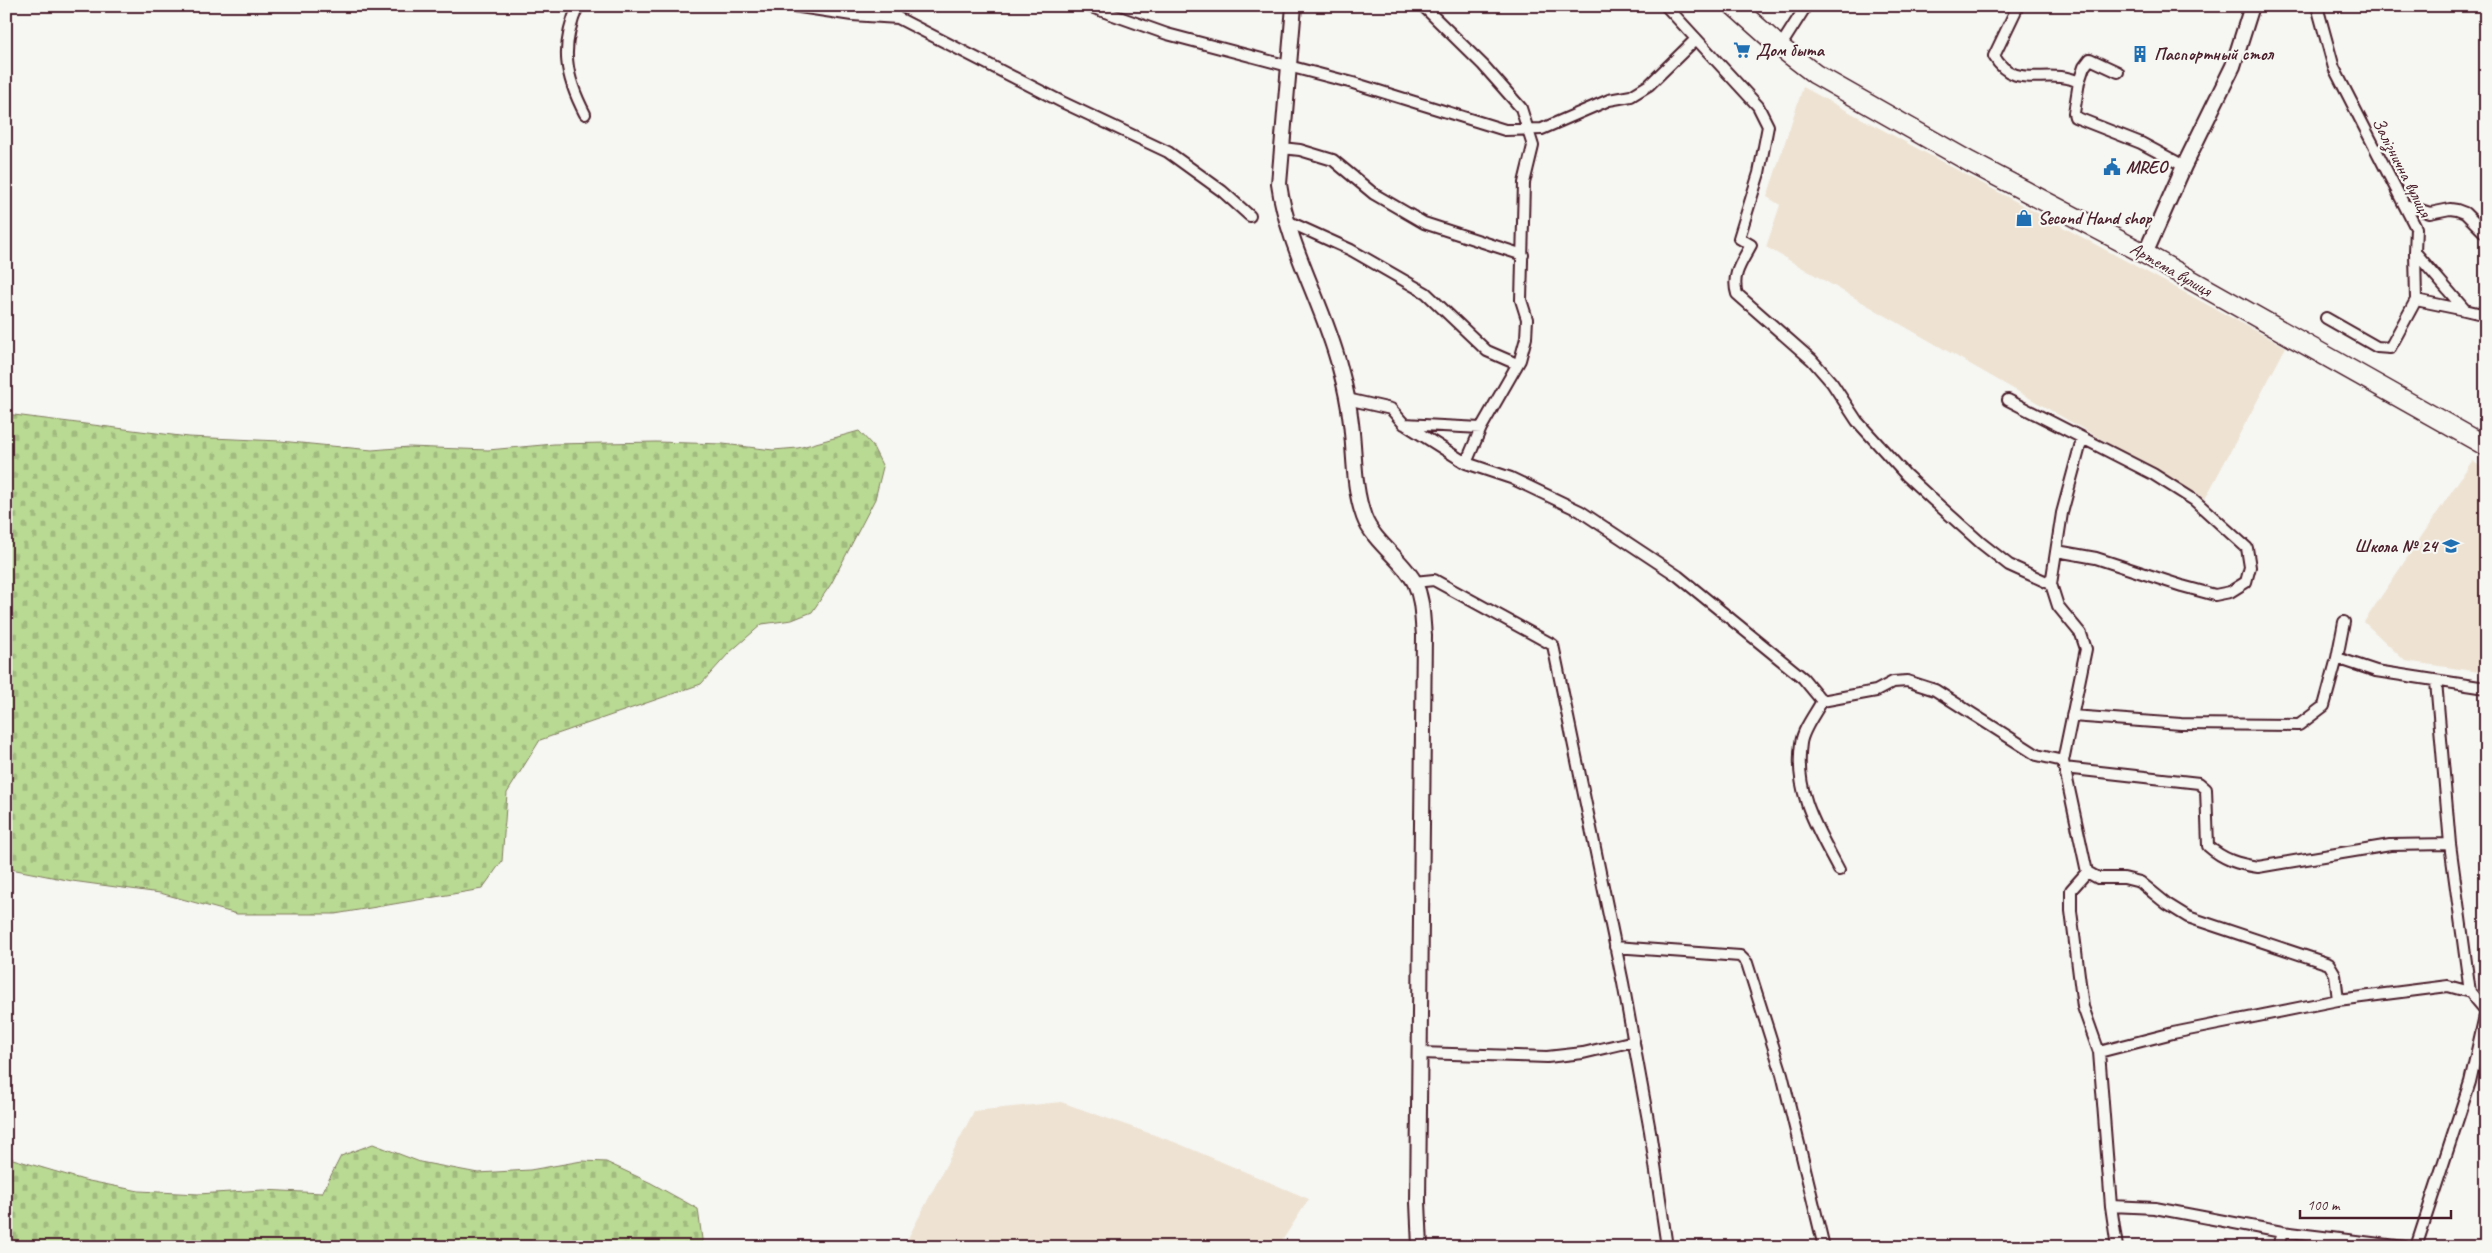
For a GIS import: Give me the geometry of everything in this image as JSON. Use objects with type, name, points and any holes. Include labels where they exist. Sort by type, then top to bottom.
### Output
[{"type":"highway","name":"Артема вулиця","points":[[1734,6],[1780,47],[1815,74],[2046,203],[2145,254],[2486,446]]},
{"type":"street","points":[[578,6],[566,44],[567,72],[572,90],[585,114]]},
{"type":"street","points":[[793,6],[852,15],[898,18]]},
{"type":"street","points":[[883,6],[898,18],[1062,102],[1168,152],[1222,191],[1250,216]]},
{"type":"street","points":[[1088,6],[1167,34],[1290,65],[1505,130],[1542,129],[1609,100],[1631,96],[1649,85],[1696,39]]},
{"type":"street","points":[[1294,6],[1279,184],[1283,211],[1332,335],[1352,424],[1354,467],[1364,519],[1388,552],[1414,582],[1421,600],[1424,635],[1418,1202],[1420,1247]]},
{"type":"street","points":[[1423,6],[1483,65],[1520,108],[1533,146],[1524,183],[1522,300],[1527,319],[1526,338],[1517,364],[1481,428],[1466,462]]},
{"type":"street","points":[[1666,6],[1758,106],[1768,126],[1759,173],[1739,238],[1750,246],[1736,273],[1734,284],[1737,294],[1812,360],[1832,383],[1857,421],[1906,476],[1981,543],[2009,565],[2051,584]]},
{"type":"street","points":[[1780,47],[1806,6]]},
{"type":"street","points":[[2018,6],[1994,56],[1999,65],[2006,71],[2020,76],[2058,75],[2079,82]]},
{"type":"street","points":[[2145,254],[2184,166],[2233,66],[2252,6]]},
{"type":"street","name":"Залізнична вулиця","points":[[2317,6],[2334,68],[2416,228],[2416,300]]},
{"type":"street","points":[[2118,72],[2090,59],[2084,67],[2079,82],[2075,117],[2142,143],[2184,166]]},
{"type":"street","points":[[1282,148],[1300,150],[1333,160],[1374,194],[1424,223],[1523,254]]},
{"type":"street","points":[[2405,205],[2430,214],[2450,209],[2457,210],[2465,214],[2486,234]]},
{"type":"street","points":[[1287,221],[1351,250],[1420,289],[1487,351],[1517,364]]},
{"type":"street","points":[[2415,252],[2465,310]]},
{"type":"street","points":[[2326,318],[2377,347],[2390,348],[2416,300],[2486,315]]},
{"type":"street","points":[[1347,400],[1391,408],[1404,424],[1466,462],[1511,478],[1588,516],[1678,576],[1803,678],[1822,702]]},
{"type":"street","points":[[2008,400],[2153,474],[2194,500],[2247,548],[2250,567],[2246,582],[2230,592],[2215,595],[2096,558],[2057,551]]},
{"type":"street","points":[[1404,424],[1481,428]]},
{"type":"street","points":[[2082,439],[2062,513],[2051,584],[2058,606],[2081,634],[2086,649],[2063,765],[2087,872],[2098,878],[2124,878],[2140,882],[2167,904],[2188,917],[2330,964],[2335,974],[2338,1000]]},
{"type":"street","points":[[1414,582],[1434,580],[1554,645],[1634,1041],[1666,1247]]},
{"type":"street","points":[[2072,716],[2181,724],[2299,725],[2324,706],[2337,658],[2344,622]]},
{"type":"street","points":[[2337,658],[2376,671],[2486,688]]},
{"type":"street","points":[[1822,702],[1876,691],[1893,682],[1907,681],[1935,690],[2037,755],[2063,765],[2200,783],[2206,789],[2208,846],[2219,856],[2237,864],[2258,867],[2390,845],[2450,844]]},
{"type":"street","points":[[2416,1247],[2470,1082],[2486,1011],[2470,992],[2450,844],[2436,681]]},
{"type":"street","points":[[1822,702],[1801,742],[1801,779],[1806,806],[1839,870]]},
{"type":"street","points":[[2087,872],[2071,890],[2071,912],[2083,1007],[2099,1052],[2111,1206],[2117,1247]]},
{"type":"street","points":[[1615,947],[1740,956],[1747,963],[1782,1074],[1824,1247]]},
{"type":"street","points":[[2099,1052],[2173,1033],[2338,1000],[2448,986],[2470,992]]},
{"type":"street","points":[[1420,1053],[1547,1057],[1583,1053],[1634,1041]]},
{"type":"street","points":[[2111,1206],[2155,1208],[2282,1232],[2405,1247]]},
{"type":"street","points":[[2278,1247],[2282,1232]]},
{"type":"shaded area","points":[[1803,87],[2286,347],[2205,499],[1766,247],[1780,205],[1767,197]]},
{"type":"shaded area","name":"Школа № 24","points":[[2472,461],[2486,470],[2486,673],[2405,661],[2364,622]]},
{"type":"shaded area","points":[[1061,1102],[1177,1143],[1309,1199],[1278,1247],[915,1247],[906,1242],[974,1111]]},
{"type":"green space","points":[[6,414],[188,437],[280,441],[372,450],[409,447],[488,450],[554,444],[656,442],[723,444],[773,450],[798,448],[859,431],[872,445],[883,467],[875,499],[831,584],[812,612],[792,620],[762,624],[729,653],[701,684],[540,740],[507,793],[502,861],[482,889],[335,914],[237,914],[160,893],[72,881],[6,868]]},
{"type":"green space","points":[[373,1144],[420,1162],[478,1173],[530,1170],[582,1161],[606,1162],[651,1183],[698,1209],[703,1247],[6,1247],[6,1157],[84,1180],[139,1191],[198,1194],[263,1190],[322,1193],[341,1156]]},
{"type":"place","name":"Дом быта","points":[[1742,50]]},
{"type":"place","name":"Паспортный стол","points":[[2140,54]]},
{"type":"place","name":"MREO","points":[[2112,167]]},
{"type":"place","name":"Second Hand shop","points":[[2024,218]]},
{"type":"place","name":"Школа № 24","points":[[2451,546]]}]
